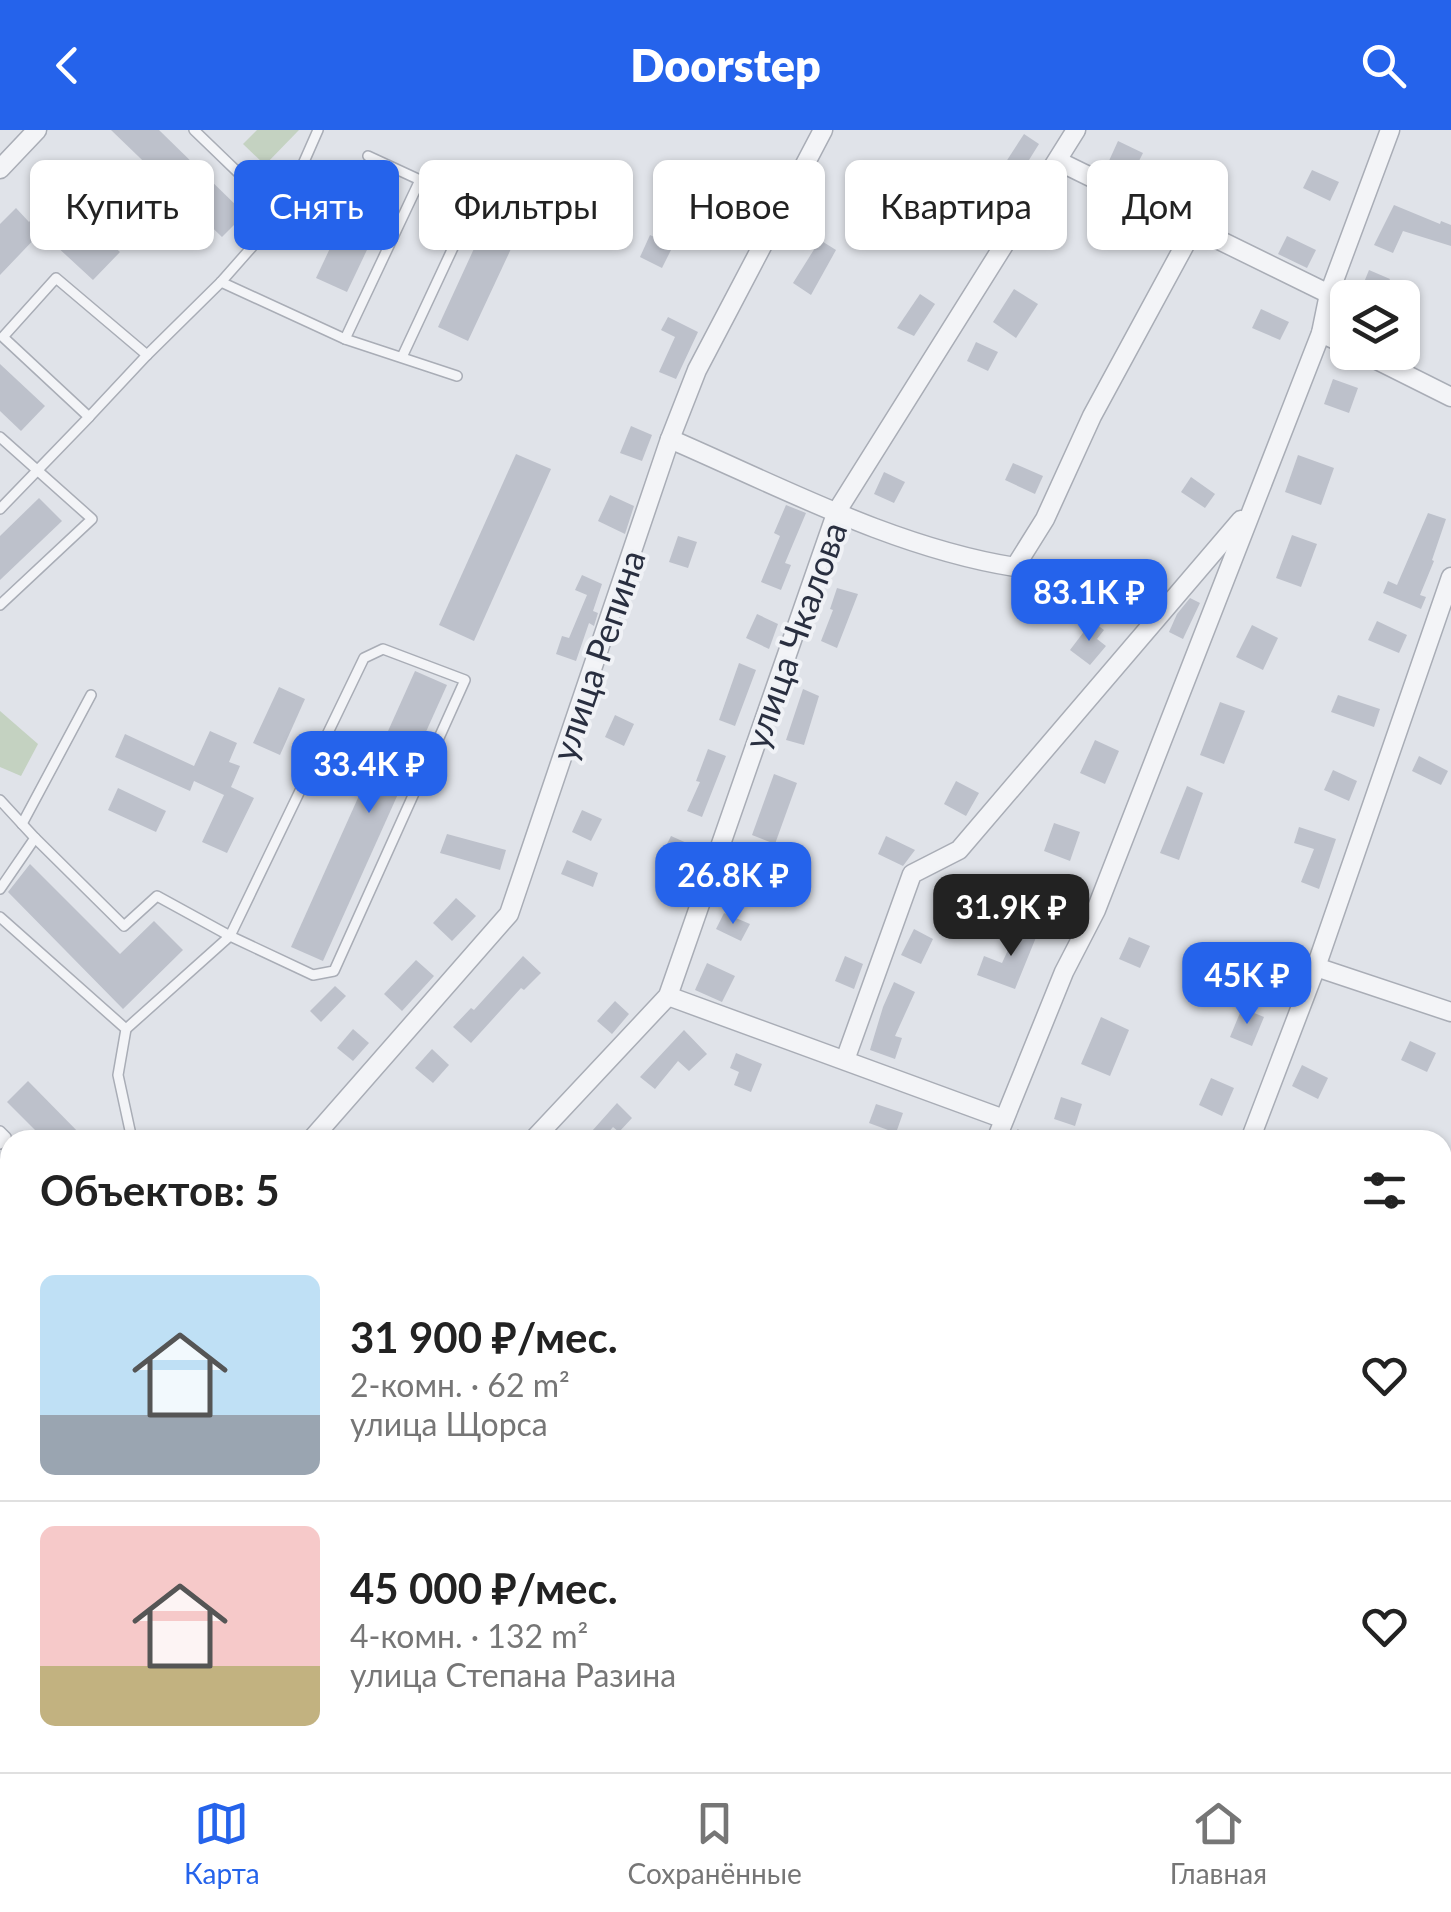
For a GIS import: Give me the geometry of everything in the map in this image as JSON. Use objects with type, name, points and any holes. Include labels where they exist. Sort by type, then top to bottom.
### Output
[{"type":"street","points":[[0,169],[38,130]]},
{"type":"street","name":"улица Репина","points":[[321,1130],[510,914],[670,439],[697,370],[823,130]]},
{"type":"street","name":"улица Чкалова","points":[[1059,160],[1076,130]]},
{"type":"street","points":[[1000,1130],[1064,972],[1096,910],[1321,333],[1329,294],[1390,130]]},
{"type":"street","points":[[1228,245],[1329,294]]},
{"type":"street","name":"улица Чкалова","points":[[542,1130],[668,996],[837,512],[1002,250]]},
{"type":"street","points":[[670,439],[837,512],[963,559],[1015,567],[1044,520],[1092,416],[1182,250]]},
{"type":"street","points":[[1321,333],[1330,337]]},
{"type":"street","points":[[1397,370],[1451,397]]},
{"type":"street","points":[[845,1060],[912,874],[959,850],[1251,509]]},
{"type":"street","points":[[1254,1130],[1316,967],[1451,578]]},
{"type":"street","points":[[1316,967],[1451,1012]]},
{"type":"street","points":[[668,996],[1004,1119]]},
{"type":"lane","points":[[194,130],[234,168]]},
{"type":"lane","points":[[305,160],[318,130]]},
{"type":"lane","points":[[345,339],[420,180],[368,156]]},
{"type":"lane","points":[[0,509],[250,250]]},
{"type":"lane","points":[[402,357],[452,250]]},
{"type":"lane","points":[[89,417],[3,337],[56,278],[146,355]]},
{"type":"lane","points":[[222,282],[345,339],[457,376]]},
{"type":"lane","points":[[0,437],[92,519],[0,605]]},
{"type":"lane","points":[[0,800],[124,926],[157,896],[230,936],[313,974],[334,970],[464,680],[382,649],[364,658],[230,936],[126,1029],[118,1075],[129,1130]]},
{"type":"lane","points":[[22,824],[91,695]]},
{"type":"lane","points":[[0,889],[35,838]]},
{"type":"lane","points":[[0,917],[126,1029]]},
{"type":"green space","points":[[257,130],[299,130],[270,160],[260,160],[243,144]]},
{"type":"green space","points":[[0,711],[38,744],[21,776],[0,767]]},
{"type":"building","points":[[111,130],[159,130],[190,160],[142,160]]},
{"type":"building","points":[[1024,134],[1039,144],[1029,160],[1007,160]]},
{"type":"building","points":[[1118,141],[1143,153],[1140,160],[1109,160]]},
{"type":"building","points":[[1312,170],[1339,182],[1330,201],[1303,188]]},
{"type":"building","points":[[214,184],[234,203],[234,225],[222,237],[214,229]]},
{"type":"building","points":[[1394,205],[1451,225],[1451,246],[1403,231],[1393,253],[1374,245]]},
{"type":"building","points":[[16,208],[29,222],[30,244],[0,275],[0,224]]},
{"type":"building","points":[[650,235],[653,250],[671,250],[662,268],[640,257]]},
{"type":"building","points":[[1287,236],[1316,250],[1307,268],[1278,254]]},
{"type":"building","points":[[825,243],[836,250],[811,295],[793,283],[814,250],[825,250]]},
{"type":"building","points":[[60,250],[120,252],[93,280]]},
{"type":"building","points":[[329,250],[367,250],[347,292],[316,278]]},
{"type":"building","points":[[473,250],[510,250],[468,341],[438,327]]},
{"type":"building","points":[[1369,270],[1390,279],[1390,280],[1365,280]]},
{"type":"building","points":[[1014,289],[1038,304],[1016,338],[993,322]]},
{"type":"building","points":[[920,294],[935,304],[914,336],[897,328]]},
{"type":"building","points":[[1261,309],[1289,322],[1280,340],[1252,328]]},
{"type":"building","points":[[668,317],[698,332],[676,379],[659,372],[675,337],[661,330]]},
{"type":"building","points":[[976,342],[998,352],[988,371],[967,361]]},
{"type":"building","points":[[0,364],[45,406],[21,431],[0,411]]},
{"type":"building","points":[[1333,379],[1358,388],[1349,413],[1324,404]]},
{"type":"building","points":[[631,426],[652,435],[642,461],[620,453]]},
{"type":"building","points":[[516,454],[551,469],[474,641],[439,625]]},
{"type":"building","points":[[1298,455],[1334,468],[1321,505],[1285,492]]},
{"type":"building","points":[[1013,463],[1043,476],[1035,494],[1005,480]]},
{"type":"building","points":[[884,472],[905,482],[894,503],[874,494]]},
{"type":"building","points":[[1191,477],[1215,494],[1205,508],[1181,492]]},
{"type":"building","points":[[610,495],[634,506],[625,534],[598,521]]},
{"type":"building","points":[[39,498],[62,521],[0,580],[0,536]]},
{"type":"building","points":[[786,505],[806,513],[785,563],[791,565],[781,590],[761,582],[780,536],[774,533]]},
{"type":"building","points":[[1428,513],[1446,519],[1420,595],[1426,597],[1421,609],[1383,593],[1388,581],[1397,585]]},
{"type":"building","points":[[1292,535],[1317,544],[1301,587],[1276,578]]},
{"type":"building","points":[[678,536],[697,542],[688,568],[669,562]]},
{"type":"building","points":[[1124,565],[1141,576],[1127,596],[1138,603],[1129,616],[1102,597]]},
{"type":"building","points":[[582,575],[602,584],[593,611],[598,613],[594,626],[589,623],[576,661],[556,654],[562,636],[569,638],[587,595],[575,590]]},
{"type":"building","points":[[837,588],[858,594],[837,648],[821,641]]},
{"type":"building","points":[[1190,598],[1200,603],[1183,639],[1169,632]]},
{"type":"building","points":[[757,614],[778,624],[769,649],[746,638]]},
{"type":"building","points":[[1092,621],[1104,630],[1097,639],[1106,646],[1090,665],[1070,650]]},
{"type":"building","points":[[1377,621],[1407,635],[1399,653],[1368,640]]},
{"type":"building","points":[[1252,625],[1278,638],[1263,670],[1236,657]]},
{"type":"building","points":[[739,663],[756,670],[735,726],[719,720]]},
{"type":"building","points":[[415,671],[447,685],[323,961],[291,947]]},
{"type":"building","points":[[279,687],[305,699],[280,755],[253,743]]},
{"type":"building","points":[[803,689],[819,696],[804,745],[786,740]]},
{"type":"building","points":[[1338,695],[1380,709],[1374,727],[1331,712]]},
{"type":"building","points":[[1220,702],[1245,711],[1224,764],[1200,755]]},
{"type":"building","points":[[615,715],[634,724],[624,746],[605,737]]},
{"type":"building","points":[[210,731],[237,743],[229,762],[240,766],[231,787],[254,798],[227,853],[202,842],[224,795],[194,781],[190,791],[115,757],[125,734],[194,766]]},
{"type":"building","points":[[1095,740],[1119,751],[1105,784],[1080,773]]},
{"type":"building","points":[[708,749],[726,756],[702,817],[687,811],[700,782],[696,781]]},
{"type":"building","points":[[1419,756],[1448,771],[1441,785],[1412,771]]},
{"type":"building","points":[[1333,770],[1357,781],[1349,801],[1324,790]]},
{"type":"building","points":[[774,774],[797,783],[775,844],[752,835]]},
{"type":"building","points":[[956,781],[979,793],[966,816],[944,804]]},
{"type":"building","points":[[1187,786],[1203,793],[1179,860],[1160,853]]},
{"type":"building","points":[[118,788],[166,811],[156,832],[108,810]]},
{"type":"building","points":[[582,810],[602,819],[591,841],[572,832]]},
{"type":"building","points":[[1054,823],[1080,832],[1070,861],[1044,851]]},
{"type":"building","points":[[1299,827],[1336,839],[1319,889],[1301,882],[1314,849],[1294,843]]},
{"type":"building","points":[[447,834],[506,850],[500,870],[440,853]]},
{"type":"building","points":[[671,836],[689,844],[677,868],[659,860]]},
{"type":"building","points":[[886,836],[915,850],[903,866],[878,854]]},
{"type":"building","points":[[567,860],[598,873],[593,887],[561,874]]},
{"type":"building","points":[[30,864],[120,954],[154,921],[183,950],[123,1009],[8,892]]},
{"type":"building","points":[[456,898],[476,916],[452,941],[433,923]]},
{"type":"building","points":[[724,913],[750,924],[741,941],[716,929]]},
{"type":"building","points":[[1021,922],[1039,930],[1015,989],[977,975],[984,956],[1002,963]]},
{"type":"building","points":[[914,929],[933,939],[921,964],[901,955]]},
{"type":"building","points":[[1129,937],[1150,946],[1140,968],[1119,959]]},
{"type":"building","points":[[523,956],[541,973],[524,990],[521,988],[471,1043],[453,1027],[471,1008],[474,1010]]},
{"type":"building","points":[[845,956],[863,964],[854,989],[835,981]]},
{"type":"building","points":[[416,960],[434,976],[402,1011],[384,994]]},
{"type":"building","points":[[707,963],[735,976],[722,1002],[695,990]]},
{"type":"building","points":[[894,982],[915,992],[895,1036],[902,1038],[895,1059],[870,1050]]},
{"type":"building","points":[[335,986],[346,996],[321,1022],[310,1011]]},
{"type":"building","points":[[615,1001],[629,1014],[612,1034],[597,1021]]},
{"type":"building","points":[[1242,1008],[1264,1017],[1252,1046],[1230,1037]]},
{"type":"building","points":[[1101,1017],[1129,1030],[1110,1076],[1081,1064]]},
{"type":"building","points":[[353,1029],[369,1043],[353,1061],[337,1048]]},
{"type":"building","points":[[684,1030],[707,1054],[689,1071],[678,1061],[655,1089],[640,1077]]},
{"type":"building","points":[[1410,1041],[1436,1053],[1427,1072],[1401,1060]]},
{"type":"building","points":[[432,1049],[449,1065],[433,1083],[415,1068]]},
{"type":"building","points":[[736,1053],[762,1064],[751,1092],[734,1085],[739,1072],[730,1068]]},
{"type":"building","points":[[1302,1065],[1328,1078],[1318,1099],[1292,1086]]},
{"type":"building","points":[[1211,1078],[1234,1088],[1222,1116],[1199,1105]]},
{"type":"building","points":[[28,1081],[76,1130],[35,1130],[7,1102]]},
{"type":"building","points":[[1061,1097],[1082,1104],[1075,1126],[1054,1119]]},
{"type":"building","points":[[617,1103],[632,1118],[621,1130],[593,1130]]},
{"type":"building","points":[[876,1104],[903,1113],[897,1130],[869,1123]]}]
